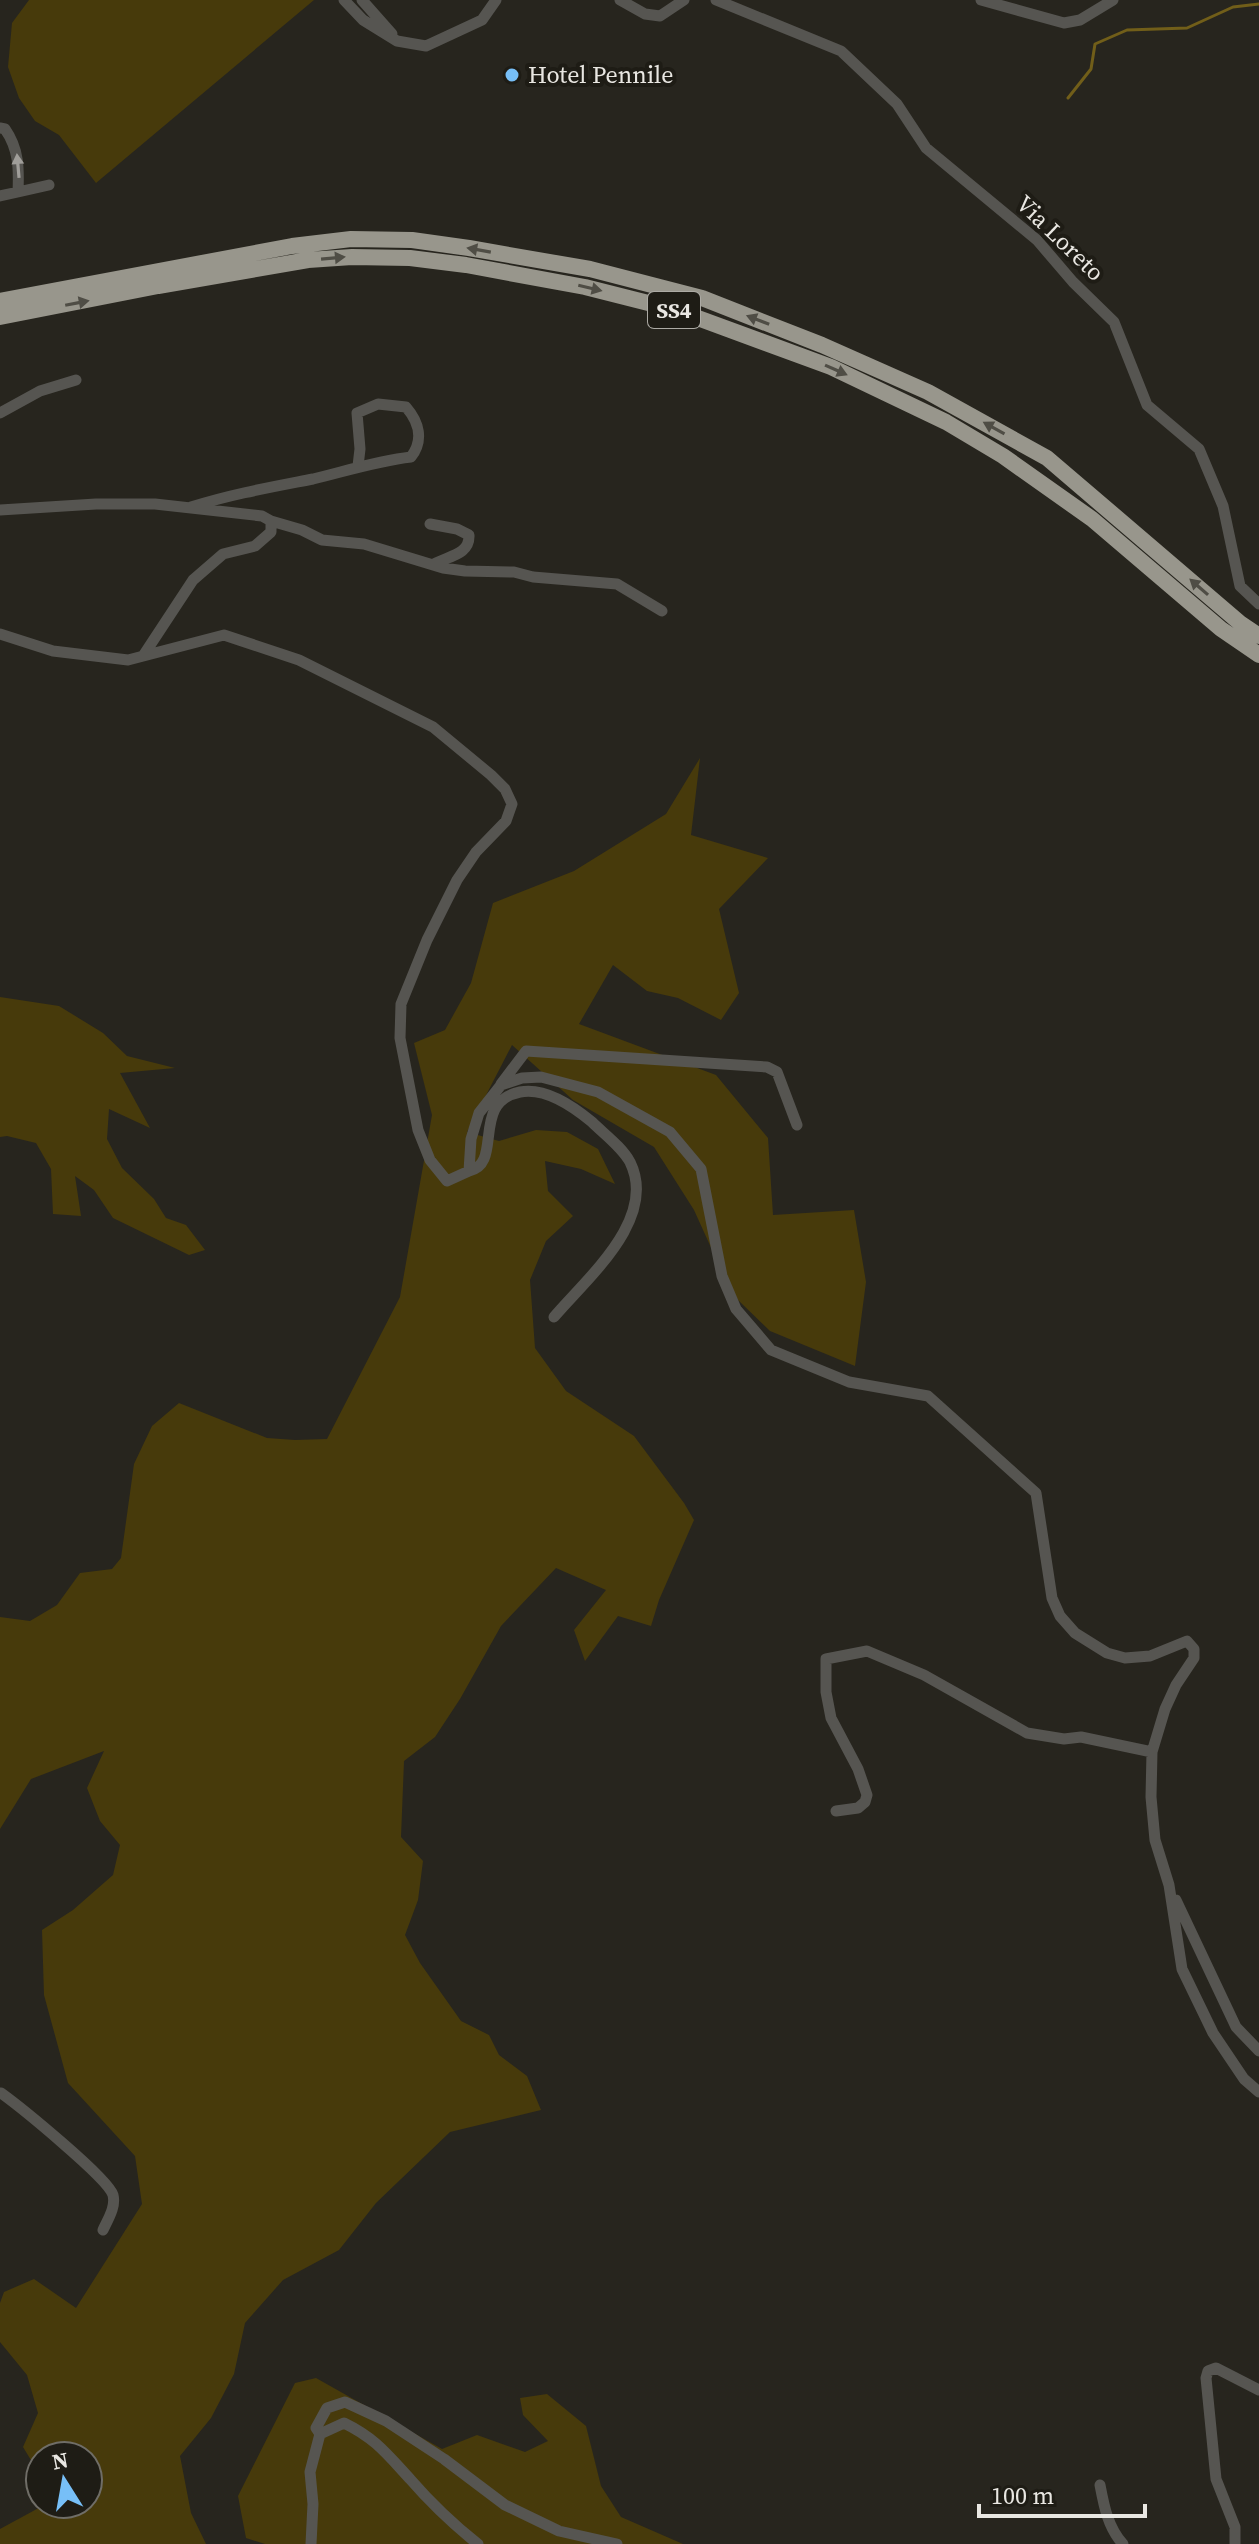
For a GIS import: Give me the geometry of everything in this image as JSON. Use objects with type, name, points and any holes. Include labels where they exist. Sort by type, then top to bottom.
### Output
[{"type":"highway","name":"SS4","points":[[0,301],[218,259],[351,239],[412,240],[590,269],[702,298],[822,345],[928,392],[1047,458],[1259,636]]},
{"type":"highway","name":"SS4","points":[[0,317],[308,260],[352,257],[410,258],[466,265],[585,287],[676,310],[831,367],[946,422],[1003,456],[1092,519],[1221,629],[1259,655]]},
{"type":"street","points":[[344,0],[363,20],[397,41],[426,46],[471,24],[476,13],[488,11],[496,0]]},
{"type":"street","points":[[362,0],[397,41]]},
{"type":"street","points":[[620,0],[645,14],[660,16],[684,0]]},
{"type":"street","name":"Via Loreto","points":[[716,0],[841,51],[897,104],[926,148],[1037,240],[1073,282],[1114,322],[1147,405],[1199,449],[1223,506],[1240,586],[1259,604]]},
{"type":"street","points":[[981,0],[1064,23],[1080,20],[1113,0]]},
{"type":"street","points":[[0,128],[5,129],[14,142],[19,167],[18,192]]},
{"type":"street","points":[[0,196],[49,185]]},
{"type":"street","points":[[0,413],[40,391],[76,380]]},
{"type":"street","points":[[187,508],[230,495],[411,457],[420,433],[415,416],[406,407],[378,404],[357,413],[358,466]]},
{"type":"street","points":[[0,510],[155,504],[262,516],[322,540],[364,544],[465,571],[514,572],[533,577],[617,584],[662,611]]},
{"type":"street","points":[[143,656],[193,580],[223,554],[255,546],[271,532],[271,521]]},
{"type":"street","points":[[430,524],[457,529],[469,535],[466,550],[434,564]]},
{"type":"street","points":[[0,634],[53,651],[128,660],[224,635],[299,660],[433,727],[464,750],[505,789],[512,804],[506,821],[476,852],[457,880],[427,940],[401,1004],[400,1038],[418,1130],[430,1160],[447,1181],[478,1169],[484,1162],[490,1133],[489,1118],[502,1099],[522,1091],[548,1095],[570,1105],[629,1159],[637,1182],[637,1204],[632,1218],[605,1258],[554,1317]]},
{"type":"street","points":[[469,1171],[471,1139],[479,1113],[526,1051],[767,1067],[777,1072],[797,1125]]},
{"type":"street","points":[[501,1085],[522,1078],[541,1077],[598,1092],[670,1132],[701,1169],[722,1276],[736,1309],[771,1350],[849,1382],[928,1396],[1036,1493],[1052,1598],[1060,1616],[1075,1633],[1107,1653],[1125,1658],[1150,1656],[1187,1641],[1194,1649],[1194,1658],[1176,1685],[1152,1752],[1151,1797],[1155,1840],[1169,1885],[1230,2016],[1259,2051]]},
{"type":"street","points":[[836,1811],[858,1808],[867,1795],[858,1769],[831,1718],[826,1692],[826,1659],[841,1654],[867,1651],[924,1675],[1027,1733],[1064,1739],[1081,1737],[1152,1752]]},
{"type":"street","points":[[1169,1885],[1182,1969],[1213,2033],[1244,2079],[1259,2092]]},
{"type":"street","points":[[0,2094],[34,2116],[113,2194],[113,2211],[103,2230]]},
{"type":"street","points":[[1235,2544],[1235,2527],[1216,2479],[1206,2378],[1208,2371],[1216,2368],[1259,2390]]},
{"type":"street","points":[[311,2544],[313,2504],[310,2472],[320,2434],[317,2423],[327,2408],[345,2402],[386,2421],[444,2459],[505,2505],[559,2531],[617,2544]]},
{"type":"street","points":[[320,2434],[344,2423],[366,2434],[386,2450],[410,2480],[478,2544]]},
{"type":"street","points":[[1100,2485],[1111,2527],[1123,2544]]},
{"type":"shaded area","points":[[29,0],[314,0],[96,183],[59,135],[35,121],[19,98],[8,67],[12,23]]},
{"type":"shaded area","points":[[700,758],[691,835],[768,858],[719,909],[739,993],[721,1020],[678,998],[647,991],[613,965],[579,1024],[716,1075],[768,1138],[773,1215],[854,1210],[866,1282],[855,1366],[770,1331],[738,1300],[694,1210],[654,1147],[573,1100],[512,1045],[467,1132],[499,1141],[536,1130],[567,1132],[598,1149],[615,1184],[581,1169],[545,1161],[548,1191],[573,1216],[546,1241],[530,1280],[535,1348],[566,1391],[634,1436],[694,1520],[651,1626],[618,1616],[585,1661],[574,1630],[606,1590],[556,1568],[501,1626],[435,1737],[404,1761],[401,1837],[423,1861],[418,1900],[405,1935],[420,1963],[461,2021],[489,2035],[499,2055],[527,2076],[541,2110],[450,2132],[376,2203],[339,2250],[283,2280],[245,2323],[234,2374],[211,2418],[180,2456],[191,2513],[206,2544],[0,2544],[0,2529],[24,2516],[24,2520],[104,2520],[104,2440],[26,2440],[38,2413],[27,2375],[0,2342],[0,2303],[4,2292],[34,2279],[76,2308],[142,2204],[135,2156],[68,2083],[44,1995],[42,1930],[73,1910],[113,1875],[120,1845],[100,1821],[87,1788],[104,1751],[31,1779],[0,1829],[0,1617],[30,1621],[57,1605],[80,1573],[112,1569],[121,1558],[134,1464],[152,1426],[179,1403],[267,1438],[327,1439],[400,1297],[432,1115],[414,1043],[445,1030],[471,983],[493,903],[574,871],[666,814]]},
{"type":"shaded area","points":[[0,997],[59,1006],[103,1033],[127,1056],[175,1068],[120,1073],[150,1128],[109,1109],[107,1139],[122,1168],[154,1199],[166,1218],[186,1225],[205,1250],[189,1255],[113,1218],[94,1190],[75,1176],[81,1216],[53,1214],[51,1169],[36,1143],[0,1137]]},
{"type":"shaded area","points":[[316,2378],[442,2449],[477,2435],[525,2452],[548,2441],[523,2415],[520,2398],[547,2394],[586,2426],[601,2486],[621,2517],[683,2544],[265,2544],[246,2538],[238,2496],[295,2383]]},
{"type":"waterway","points":[[1068,98],[1091,69],[1095,44],[1127,30],[1187,28],[1233,7],[1259,4]]},
{"type":"place","name":"Hotel Pennile","points":[[512,75]]}]
